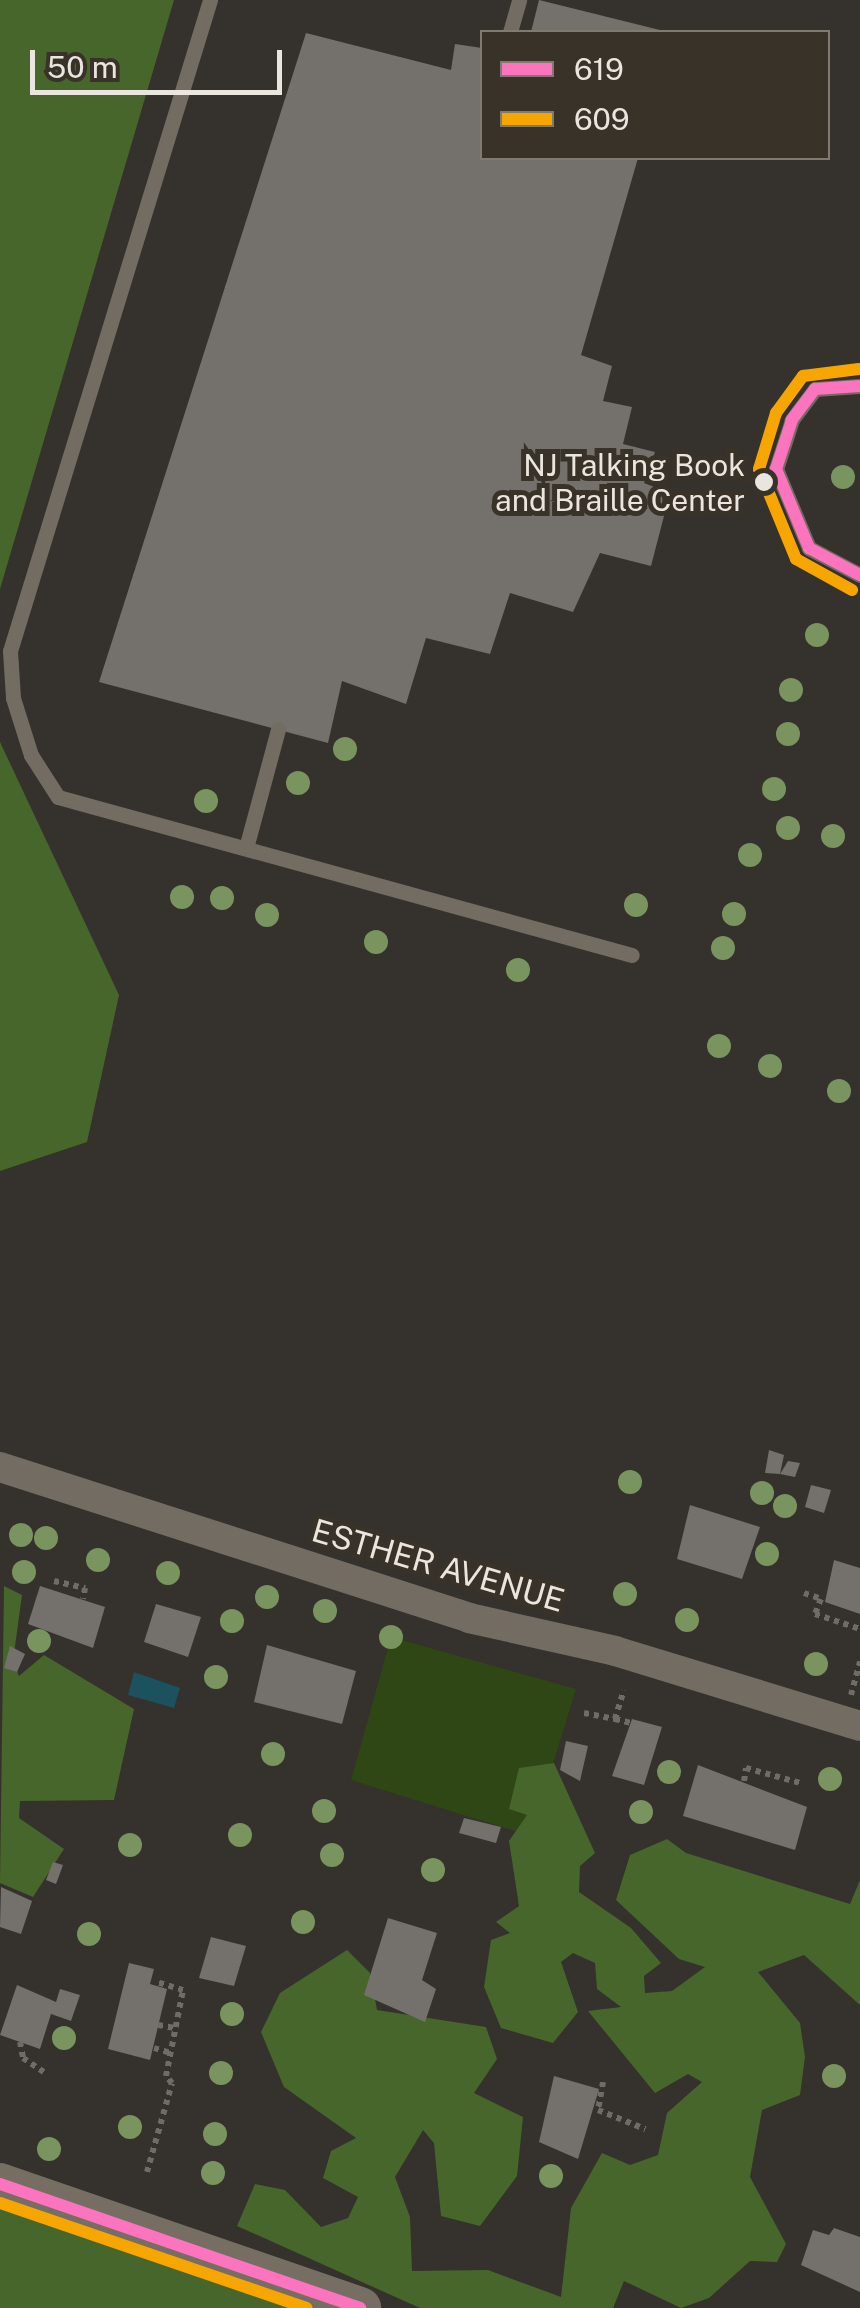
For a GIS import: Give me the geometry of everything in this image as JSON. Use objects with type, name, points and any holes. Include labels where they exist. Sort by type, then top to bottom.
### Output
[{"type":"street","name":"ESTHER AVENUE","points":[[0,1467],[469,1618],[616,1650],[860,1726]]},
{"type":"street","points":[[0,2184],[360,2308]]},
{"type":"lane","points":[[210,0],[10,651],[13,698],[31,756],[58,797],[632,955]]},
{"type":"lane","points":[[511,30],[520,0]]},
{"type":"lane","points":[[860,386],[814,389],[792,420],[776,470],[809,548],[860,575]]},
{"type":"lane","points":[[246,848],[278,729]]},
{"type":"path","points":[[54,1580],[85,1588],[83,1600]]},
{"type":"path","points":[[804,1594],[820,1599],[815,1614],[860,1629]]},
{"type":"path","points":[[615,1719],[624,1690]]},
{"type":"path","points":[[584,1712],[631,1723]]},
{"type":"path","points":[[744,1781],[746,1768],[800,1783]]},
{"type":"path","points":[[147,2172],[172,2083],[166,2076],[182,1990],[156,1982]]},
{"type":"path","points":[[158,2024],[175,2028]]},
{"type":"path","points":[[20,2042],[23,2058],[44,2072]]},
{"type":"path","points":[[154,2048],[170,2054]]},
{"type":"path","points":[[603,2082],[598,2110],[645,2129]]},
{"type":"green space","points":[[0,0],[174,0],[0,589]]},
{"type":"green space","points":[[0,742],[119,995],[87,1142],[0,1171]]},
{"type":"green space","points":[[4,1586],[22,1595],[13,1661],[19,1676],[44,1655],[134,1709],[114,1800],[20,1801],[19,1818],[64,1849],[33,1897],[0,1883]]},
{"type":"green space","points":[[391,1637],[576,1689],[531,1836],[351,1780]]},
{"type":"green space","points":[[554,1763],[595,1853],[580,1866],[579,1892],[631,1928],[661,1963],[644,1976],[645,1993],[672,1991],[705,1967],[679,1959],[616,1900],[630,1855],[667,1839],[686,1853],[850,1904],[860,1880],[860,2005],[804,1955],[758,1972],[800,2023],[805,2057],[800,2095],[762,2110],[750,2177],[786,2244],[777,2262],[750,2261],[709,2298],[681,2308],[624,2281],[613,2308],[420,2308],[237,2226],[255,2184],[285,2190],[321,2227],[348,2218],[358,2197],[323,2178],[331,2151],[356,2138],[284,2087],[261,2032],[280,1993],[347,1950],[370,1973],[377,2010],[486,2027],[497,2059],[474,2093],[523,2117],[517,2176],[480,2226],[441,2216],[434,2143],[423,2130],[395,2177],[410,2217],[412,2271],[488,2270],[561,2297],[571,2208],[602,2153],[630,2165],[658,2155],[667,2113],[702,2082],[688,2074],[655,2093],[588,2011],[621,2007],[597,1989],[595,1963],[573,1953],[561,1962],[578,2012],[553,2043],[501,2028],[484,1987],[491,1940],[510,1933],[496,1922],[519,1906],[509,1841],[527,1815],[509,1809],[519,1768]]},
{"type":"green space","points":[[0,2173],[350,2308],[0,2308]]},
{"type":"water","points":[[134,1672],[180,1688],[174,1708],[128,1695]]},
{"type":"building","points":[[539,0],[660,30],[532,30]]},
{"type":"building","points":[[306,33],[451,70],[455,44],[480,48],[480,160],[637,160],[581,355],[612,366],[603,401],[632,407],[623,444],[655,452],[644,483],[670,493],[651,566],[600,553],[573,612],[510,593],[490,654],[426,638],[406,704],[342,681],[328,743],[99,682]]},
{"type":"building","points":[[769,1450],[784,1455],[780,1474],[765,1473]]},
{"type":"building","points":[[788,1461],[800,1463],[795,1477],[780,1474]]},
{"type":"building","points":[[811,1485],[831,1490],[824,1513],[805,1507]]},
{"type":"building","points":[[690,1505],[760,1527],[742,1579],[677,1559]]},
{"type":"building","points":[[834,1560],[860,1568],[860,1614],[825,1602]]},
{"type":"building","points":[[40,1586],[105,1607],[93,1648],[28,1624]]},
{"type":"building","points":[[156,1604],[201,1617],[188,1657],[144,1642]]},
{"type":"building","points":[[267,1645],[356,1671],[342,1724],[254,1702]]},
{"type":"building","points":[[10,1646],[25,1654],[17,1672],[4,1668]]},
{"type":"building","points":[[632,1719],[662,1727],[644,1785],[612,1776]]},
{"type":"building","points":[[566,1741],[588,1746],[580,1781],[560,1770]]},
{"type":"building","points":[[698,1765],[807,1807],[795,1850],[683,1816]]},
{"type":"building","points":[[464,1818],[501,1827],[496,1843],[459,1833]]},
{"type":"building","points":[[53,1862],[63,1865],[56,1884],[46,1880]]},
{"type":"building","points":[[1,1887],[32,1901],[21,1934],[0,1927]]},
{"type":"building","points":[[388,1918],[437,1933],[422,1980],[436,1989],[425,2022],[364,1995]]},
{"type":"building","points":[[211,1937],[246,1946],[234,1986],[199,1978]]},
{"type":"building","points":[[129,1963],[154,1969],[150,1984],[167,1989],[150,2060],[108,2049]]},
{"type":"building","points":[[17,1985],[56,2002],[60,1989],[80,1995],[71,2021],[51,2014],[40,2049],[0,2035]]},
{"type":"building","points":[[554,2076],[599,2089],[578,2159],[539,2142]]},
{"type":"building","points":[[834,2228],[860,2237],[860,2292],[801,2265],[813,2230],[829,2235]]},
{"type":"transit line","name":"609","points":[[852,590],[796,559],[759,469],[776,413],[803,376],[859,369]]},
{"type":"transit line","name":"619","points":[[860,386],[815,389],[792,420],[776,469],[809,548],[860,575]]},
{"type":"transit line","name":"619","points":[[0,2184],[360,2308]]},
{"type":"transit line","name":"609","points":[[0,2203],[306,2308]]},
{"type":"place","name":"NJ Talking Book and Braille Center","points":[[764,482]]}]
